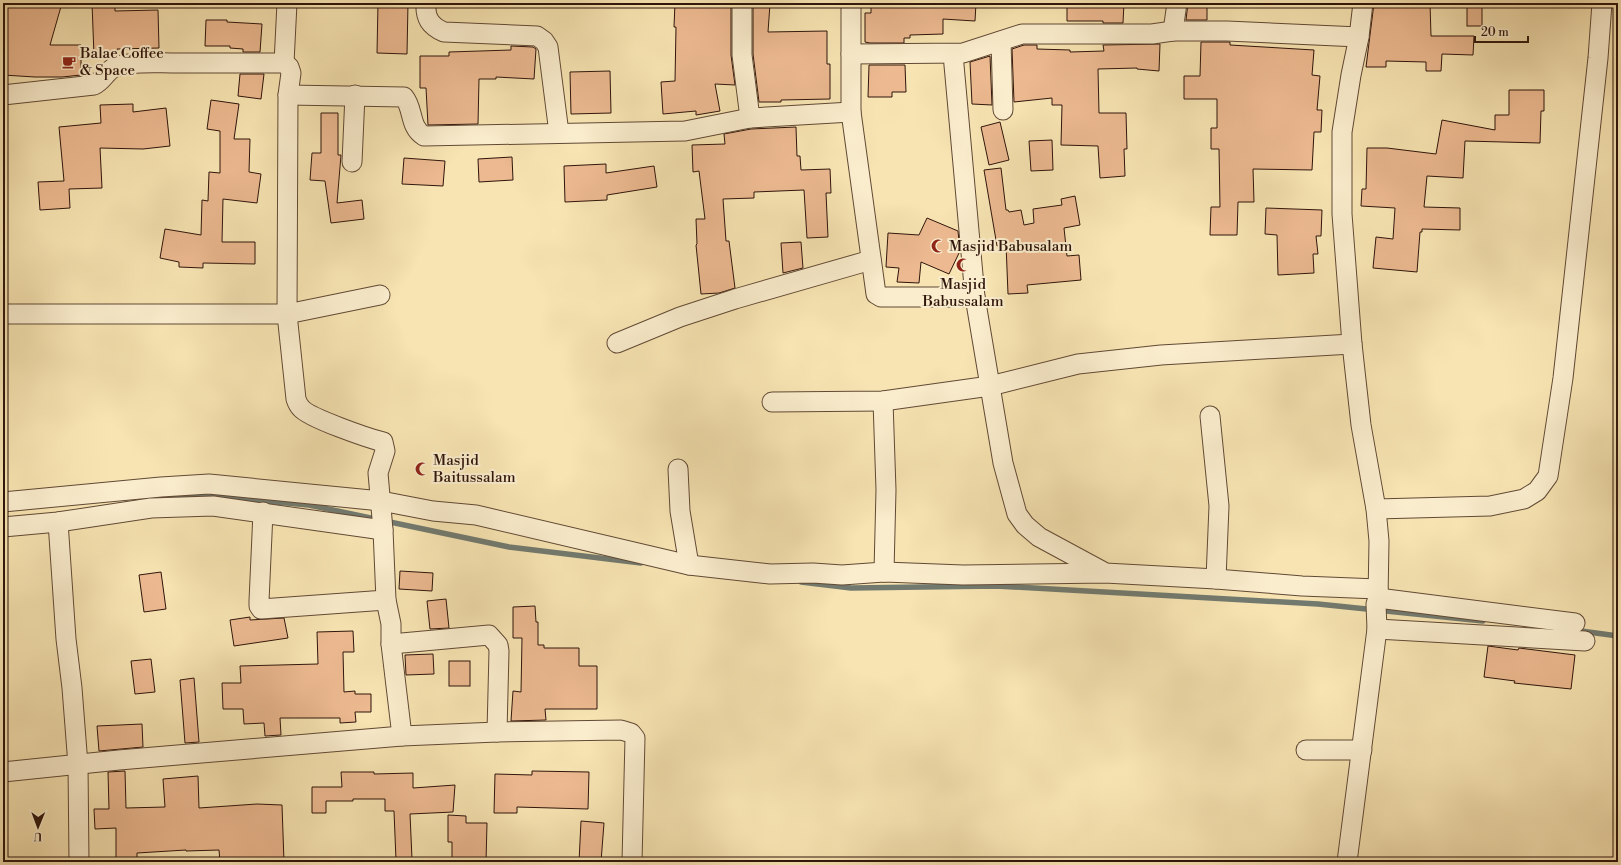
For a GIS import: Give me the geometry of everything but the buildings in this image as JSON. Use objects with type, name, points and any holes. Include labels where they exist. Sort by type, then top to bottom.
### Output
[{"type":"street","points":[[284,64],[287,3]]},
{"type":"street","points":[[426,3],[426,18],[436,29],[444,32],[537,36],[544,41],[548,47],[559,133]]},
{"type":"street","points":[[742,3],[742,55],[750,118]]},
{"type":"street","points":[[851,3],[851,112],[870,260],[876,294],[881,297],[975,297]]},
{"type":"street","points":[[1173,31],[1177,3]]},
{"type":"street","points":[[1347,862],[1362,750],[1377,608],[1379,541],[1376,509],[1361,425],[1352,344],[1342,214],[1342,132],[1359,37],[1363,3]]},
{"type":"street","points":[[1376,509],[1490,506],[1524,499],[1537,491],[1548,476],[1564,378],[1598,58],[1602,3]]},
{"type":"street","points":[[851,54],[958,53],[1022,34],[1152,34],[1173,31],[1227,31],[1359,37]]},
{"type":"street","points":[[1001,41],[1003,110]]},
{"type":"street","points":[[958,53],[970,182],[984,275],[973,276],[975,297],[1003,463],[1017,514],[1025,525],[1039,537],[1105,573]]},
{"type":"street","points":[[3,95],[94,85],[101,82],[106,73],[114,68],[125,65],[154,63],[284,64],[289,67],[291,73],[288,95],[287,314],[296,400],[301,408],[310,415],[370,439],[382,442],[385,451],[378,473],[382,516],[386,600],[391,624],[391,644],[402,736]]},
{"type":"street","points":[[288,95],[404,97],[408,102],[415,127],[418,132],[424,136],[685,131],[750,118],[851,112]]},
{"type":"street","points":[[352,162],[355,95]]},
{"type":"street","points":[[617,343],[680,317],[870,260]]},
{"type":"street","points":[[3,314],[287,314],[380,295]]},
{"type":"street","points":[[772,402],[883,401],[990,386],[1078,364],[1161,355],[1352,344]]},
{"type":"street","points":[[883,401],[886,490],[884,572]]},
{"type":"street","points":[[1210,416],[1219,506],[1216,579]]},
{"type":"street","points":[[678,470],[680,511],[689,565]]},
{"type":"street","points":[[3,502],[209,484],[382,516]]},
{"type":"street","points":[[3,527],[58,522],[151,508],[212,506],[263,512],[382,516],[433,511],[476,515],[689,565],[770,574],[813,573],[842,575],[884,572],[963,575],[1105,573],[1216,579],[1302,586],[1377,608],[1586,641]]},
{"type":"street","points":[[263,512],[259,601],[259,606],[261,609],[386,600]]},
{"type":"street","points":[[58,522],[66,639],[72,688],[78,765],[79,862]]},
{"type":"street","points":[[1377,608],[1575,623]]},
{"type":"street","points":[[391,644],[489,635],[498,645],[499,651],[497,732]]},
{"type":"street","points":[[3,772],[119,760],[402,736],[497,732],[621,730],[631,733],[635,738],[632,862]]},
{"type":"street","points":[[1306,750],[1362,750]]},
{"type":"waterway","points":[[154,497],[220,497],[309,505],[509,547],[641,563]]},
{"type":"waterway","points":[[801,582],[851,588],[996,586],[1318,604],[1483,621]]},
{"type":"waterway","points":[[1581,631],[1618,636]]},
{"type":"place","name":"Balae Coffee & Space","points":[[69,62]]},
{"type":"place","name":"Masjid Babusalam","points":[[938,246]]},
{"type":"place","name":"Masjid Babussalam","points":[[963,265]]},
{"type":"place","name":"Masjid Baitussalam","points":[[422,469]]}]
